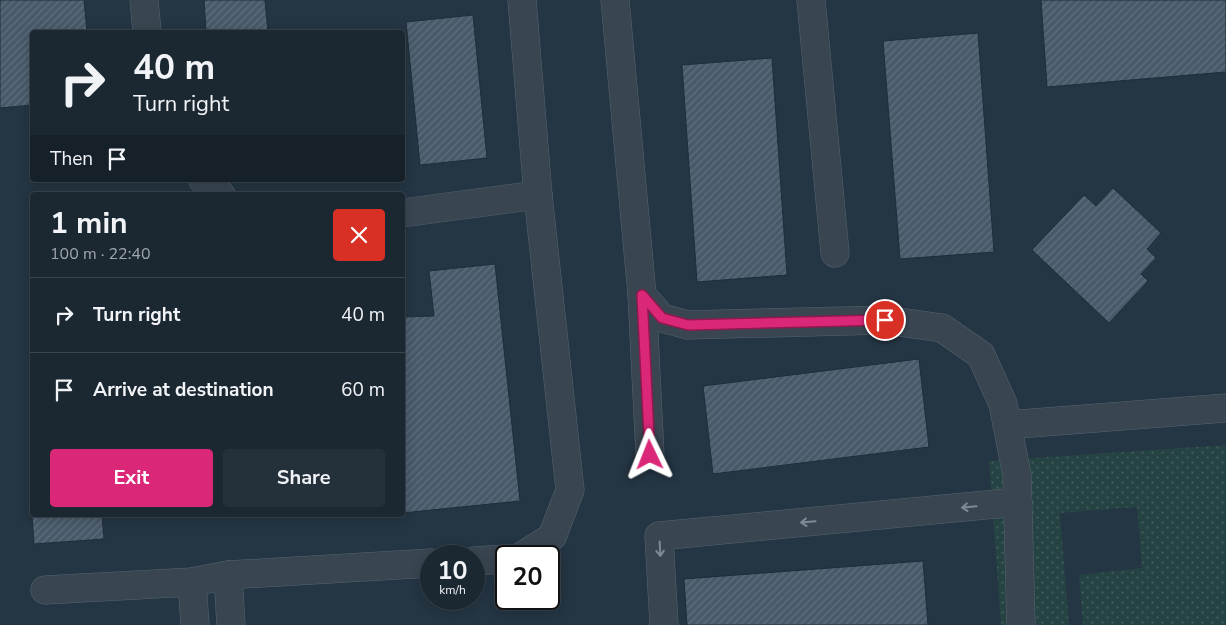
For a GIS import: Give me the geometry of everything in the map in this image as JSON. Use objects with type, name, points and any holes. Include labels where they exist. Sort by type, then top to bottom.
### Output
[{"type":"lane","points":[[144,0],[147,30]]},
{"type":"lane","points":[[522,0],[538,195],[570,490],[552,537],[539,545]]},
{"type":"lane","points":[[615,0],[642,295],[650,455]]},
{"type":"lane","points":[[811,0],[834,253]]},
{"type":"lane","points":[[205,182],[217,192]]},
{"type":"lane","points":[[405,213],[538,195]]},
{"type":"lane","points":[[642,295],[662,318],[688,325],[885,320],[942,328],[982,355],[1002,404],[1017,475],[1021,625]]},
{"type":"lane","points":[[1007,425],[1226,408]]},
{"type":"lane","points":[[664,625],[659,536],[1018,502]]},
{"type":"lane","points":[[45,590],[192,582],[228,575],[420,564]]},
{"type":"lane","points":[[228,575],[231,625]]},
{"type":"lane","points":[[192,582],[195,625]]},
{"type":"green space","points":[[1226,445],[1226,625],[1083,625],[1079,575],[1142,568],[1137,507],[1060,513],[1069,625],[1001,625],[989,461]]},
{"type":"building","points":[[0,0],[84,0],[87,30],[30,30],[30,105],[0,108]]},
{"type":"building","points":[[204,0],[265,0],[268,30],[206,30]]},
{"type":"building","points":[[1041,0],[1226,0],[1226,72],[1047,87]]},
{"type":"building","points":[[473,15],[487,158],[420,165],[406,22]]},
{"type":"building","points":[[978,33],[994,252],[900,259],[883,41]]},
{"type":"building","points":[[772,58],[787,275],[697,282],[682,65]]},
{"type":"building","points":[[1113,188],[1161,233],[1147,249],[1156,258],[1141,274],[1148,281],[1109,323],[1032,250],[1084,195],[1096,206]]},
{"type":"building","points":[[495,264],[520,501],[405,513],[405,317],[434,316],[429,271]]},
{"type":"building","points":[[919,359],[929,447],[713,474],[703,386]]},
{"type":"building","points":[[32,517],[102,517],[104,539],[34,544]]},
{"type":"building","points":[[923,561],[928,625],[687,625],[684,579]]},
{"type":"route","points":[[650,455],[642,295],[662,318],[688,325],[885,320]]}]
